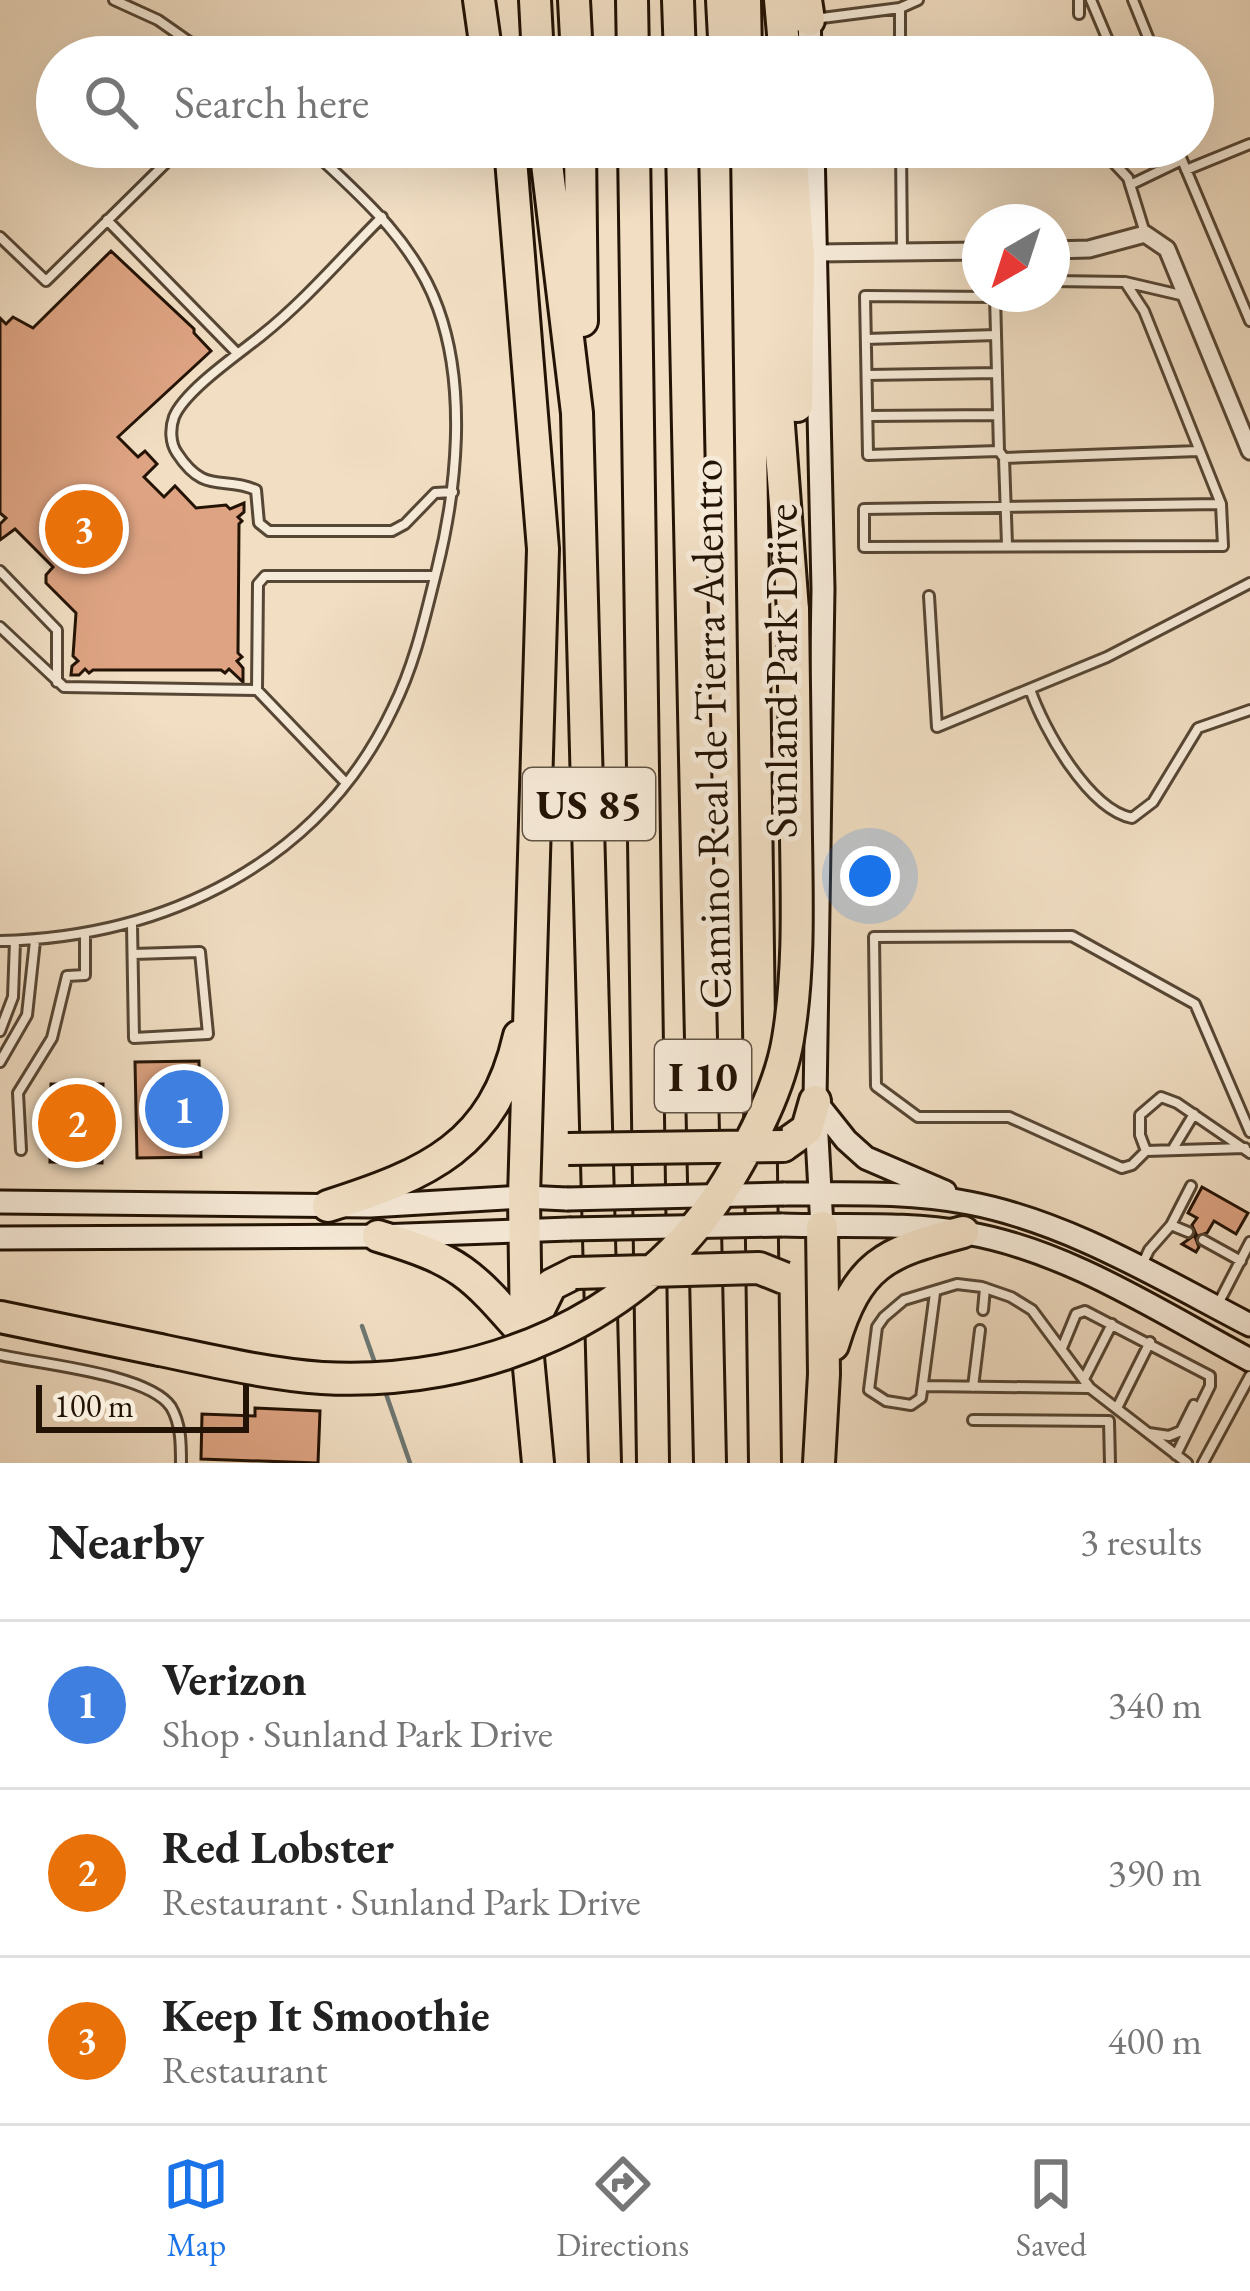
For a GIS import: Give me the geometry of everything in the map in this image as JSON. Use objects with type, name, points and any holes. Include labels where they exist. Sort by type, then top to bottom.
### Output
[{"type":"highway","points":[[479,0],[484,36]]},
{"type":"highway","points":[[501,0],[502,36]]},
{"type":"highway","points":[[574,0],[576,36]]},
{"type":"highway","points":[[632,0],[633,36]]},
{"type":"highway","points":[[678,0],[679,36]]},
{"type":"highway","points":[[722,0],[724,36]]},
{"type":"highway","points":[[745,0],[746,36]]},
{"type":"highway","points":[[763,0],[766,36]]},
{"type":"highway","points":[[780,0],[783,36]]},
{"type":"highway","points":[[535,6],[537,36]]},
{"type":"highway","points":[[510,168],[543,549],[524,1197],[526,1336],[538,1463]]},
{"type":"highway","name":"US 85","points":[[548,168],[577,412],[605,1463]]},
{"type":"highway","points":[[577,412],[582,319],[580,168]]},
{"type":"highway","name":"I 10","points":[[634,168],[653,1463]]},
{"type":"highway","name":"I 10","points":[[682,168],[710,1463]]},
{"type":"highway","points":[[729,168],[738,530],[754,762]]},
{"type":"highway","name":"Camino Real de Tierra Adentro","points":[[747,168],[765,1463]]},
{"type":"highway","points":[[772,168],[777,399],[793,610]]},
{"type":"highway","points":[[0,1317],[282,1374],[327,1378],[401,1375],[473,1365],[577,1325],[643,1279],[712,1207],[744,1155],[788,1043],[797,916],[793,610],[800,257],[793,168]]},
{"type":"highway","points":[[328,1206],[419,1173],[452,1152],[481,1124],[512,1066],[533,977]]},
{"type":"highway","points":[[530,1106],[554,1142],[568,1149],[783,1146],[807,1130],[815,1101]]},
{"type":"highway","points":[[824,1374],[843,1311],[869,1272],[965,1217]]},
{"type":"highway","points":[[819,1463],[824,1374],[822,1227]]},
{"type":"highway","points":[[378,1236],[429,1251],[468,1272],[526,1336]]},
{"type":"highway","points":[[526,1336],[551,1285],[575,1273],[759,1268],[784,1278],[803,1297],[823,1337]]},
{"type":"main road","name":"Sunland Park Drive","points":[[814,168],[823,589],[815,1101],[822,1227]]},
{"type":"main road","points":[[815,1101],[866,1158],[965,1217]]},
{"type":"main road","points":[[10,1202],[328,1206],[524,1197],[928,1196],[1016,1245],[1083,1272],[1250,1360]]},
{"type":"main road","points":[[0,1238],[822,1227],[965,1217],[1040,1222],[1250,1325]]},
{"type":"street","points":[[1070,250],[1150,236],[1168,249],[1245,422],[1250,451]]},
{"type":"street","points":[[816,253],[962,250]]},
{"type":"lane","points":[[114,0],[183,36]]},
{"type":"lane","points":[[856,0],[857,14]]},
{"type":"lane","points":[[808,7],[857,14],[901,8],[918,0]]},
{"type":"lane","points":[[1079,0],[1079,14]]},
{"type":"lane","points":[[1091,0],[1106,36]]},
{"type":"lane","points":[[1133,0],[1148,36]]},
{"type":"lane","points":[[900,36],[901,8]]},
{"type":"lane","points":[[1214,155],[1250,144]]},
{"type":"lane","points":[[0,237],[46,281],[160,168]]},
{"type":"lane","points":[[0,941],[85,935],[131,925],[192,902],[251,870],[296,836],[346,783],[382,730],[401,691],[454,492],[452,394],[441,319],[418,268],[382,218],[330,168]]},
{"type":"lane","points":[[901,168],[902,252]]},
{"type":"lane","points":[[1118,168],[1130,184],[1150,236]]},
{"type":"lane","points":[[1130,184],[1175,168]]},
{"type":"lane","points":[[1185,168],[1250,321]]},
{"type":"lane","points":[[382,218],[176,414],[172,441],[180,457],[210,484],[256,490],[258,518],[264,528],[281,532],[392,531],[435,493],[454,492]]},
{"type":"lane","points":[[107,220],[236,352]]},
{"type":"lane","points":[[1070,281],[1125,282],[1187,296]]},
{"type":"lane","points":[[1125,282],[1144,311],[1221,504],[1223,546],[865,547],[864,509],[1221,504]]},
{"type":"lane","points":[[962,295],[865,296],[868,455],[1198,451]]},
{"type":"lane","points":[[995,312],[1007,545]]},
{"type":"lane","points":[[866,339],[996,334]]},
{"type":"lane","points":[[867,375],[997,373]]},
{"type":"lane","points":[[867,416],[998,415]]},
{"type":"lane","points":[[0,571],[57,630],[57,684]]},
{"type":"lane","points":[[346,783],[257,690],[258,584],[265,576],[435,576]]},
{"type":"lane","points":[[929,596],[937,727],[1143,640],[1250,583]]},
{"type":"lane","points":[[0,627],[57,684],[257,690]]},
{"type":"lane","points":[[1030,688],[1040,721],[1058,749],[1104,803],[1118,815],[1132,818],[1153,802],[1198,728],[1250,710]]},
{"type":"lane","points":[[131,925],[134,1038],[208,1034],[200,952],[133,954]]},
{"type":"lane","points":[[20,1150],[18,1093],[52,1038],[67,976],[85,975],[85,935]]},
{"type":"lane","points":[[1072,936],[1196,1004],[1249,1143],[1146,1151],[1132,1165],[1113,1167],[1009,1118],[927,1118],[907,1111],[876,1086],[874,937],[1072,936]]},
{"type":"lane","points":[[0,1031],[13,997],[15,941]]},
{"type":"lane","points":[[0,1062],[19,1035],[31,1004],[35,941]]},
{"type":"lane","points":[[1146,1151],[1138,1122],[1154,1100],[1168,1097],[1249,1143]]},
{"type":"lane","points":[[1174,1149],[1194,1114]]},
{"type":"lane","points":[[1140,1269],[1149,1250],[1172,1225],[1191,1186]]},
{"type":"lane","points":[[0,1189],[10,1202]]},
{"type":"lane","points":[[1172,1225],[1188,1232]]},
{"type":"lane","points":[[1203,1240],[1240,1261]]},
{"type":"lane","points":[[1216,1307],[1250,1242]]},
{"type":"lane","points":[[934,1293],[921,1398],[911,1405],[886,1401],[869,1390],[877,1327],[884,1317],[904,1300],[958,1284],[986,1288],[1032,1310],[1087,1384],[1187,1463]]},
{"type":"lane","points":[[983,1310],[986,1288]]},
{"type":"lane","points":[[1062,1348],[1076,1314],[1085,1311],[1210,1376],[1176,1455]]},
{"type":"lane","points":[[1087,1384],[1112,1324]]},
{"type":"lane","points":[[974,1387],[980,1330]]},
{"type":"lane","points":[[1110,1463],[1109,1421],[1119,1410],[1150,1342]]},
{"type":"lane","points":[[0,1355],[133,1383],[154,1392],[174,1412],[181,1463]]},
{"type":"lane","points":[[1203,1463],[1250,1376]]},
{"type":"lane","points":[[924,1386],[1087,1384]]},
{"type":"lane","points":[[1147,1432],[1169,1436],[1181,1431],[1210,1385]]},
{"type":"lane","points":[[973,1420],[1109,1421]]},
{"type":"building","points":[[111,251],[211,351],[118,437],[138,457],[145,451],[157,464],[144,477],[164,497],[175,486],[196,508],[226,505],[230,509],[244,503],[238,517],[242,521],[238,653],[242,657],[237,661],[243,668],[243,682],[229,669],[225,673],[89,673],[85,669],[71,675],[78,661],[73,656],[76,613],[46,583],[53,567],[15,529],[0,540],[0,524],[6,518],[0,513],[0,318],[6,324],[13,317],[33,328]]},
{"type":"building","points":[[199,1061],[201,1157],[137,1158],[135,1062]]},
{"type":"building","points":[[51,1084],[103,1084],[102,1163],[50,1162]]},
{"type":"building","points":[[1202,1187],[1248,1213],[1236,1234],[1214,1221],[1207,1233],[1195,1237],[1196,1252],[1182,1244],[1196,1234],[1192,1225],[1197,1218],[1188,1213]]},
{"type":"building","points":[[255,1408],[320,1411],[318,1463],[201,1459],[202,1414],[255,1416]]},
{"type":"waterway","points":[[362,1326],[376,1366]]},
{"type":"waterway","points":[[384,1388],[410,1463]]},
{"type":"place","name":"Keep It Smoothie","points":[[84,529]]},
{"type":"place","name":"Verizon","points":[[184,1109]]},
{"type":"place","name":"Red Lobster","points":[[77,1123]]}]
